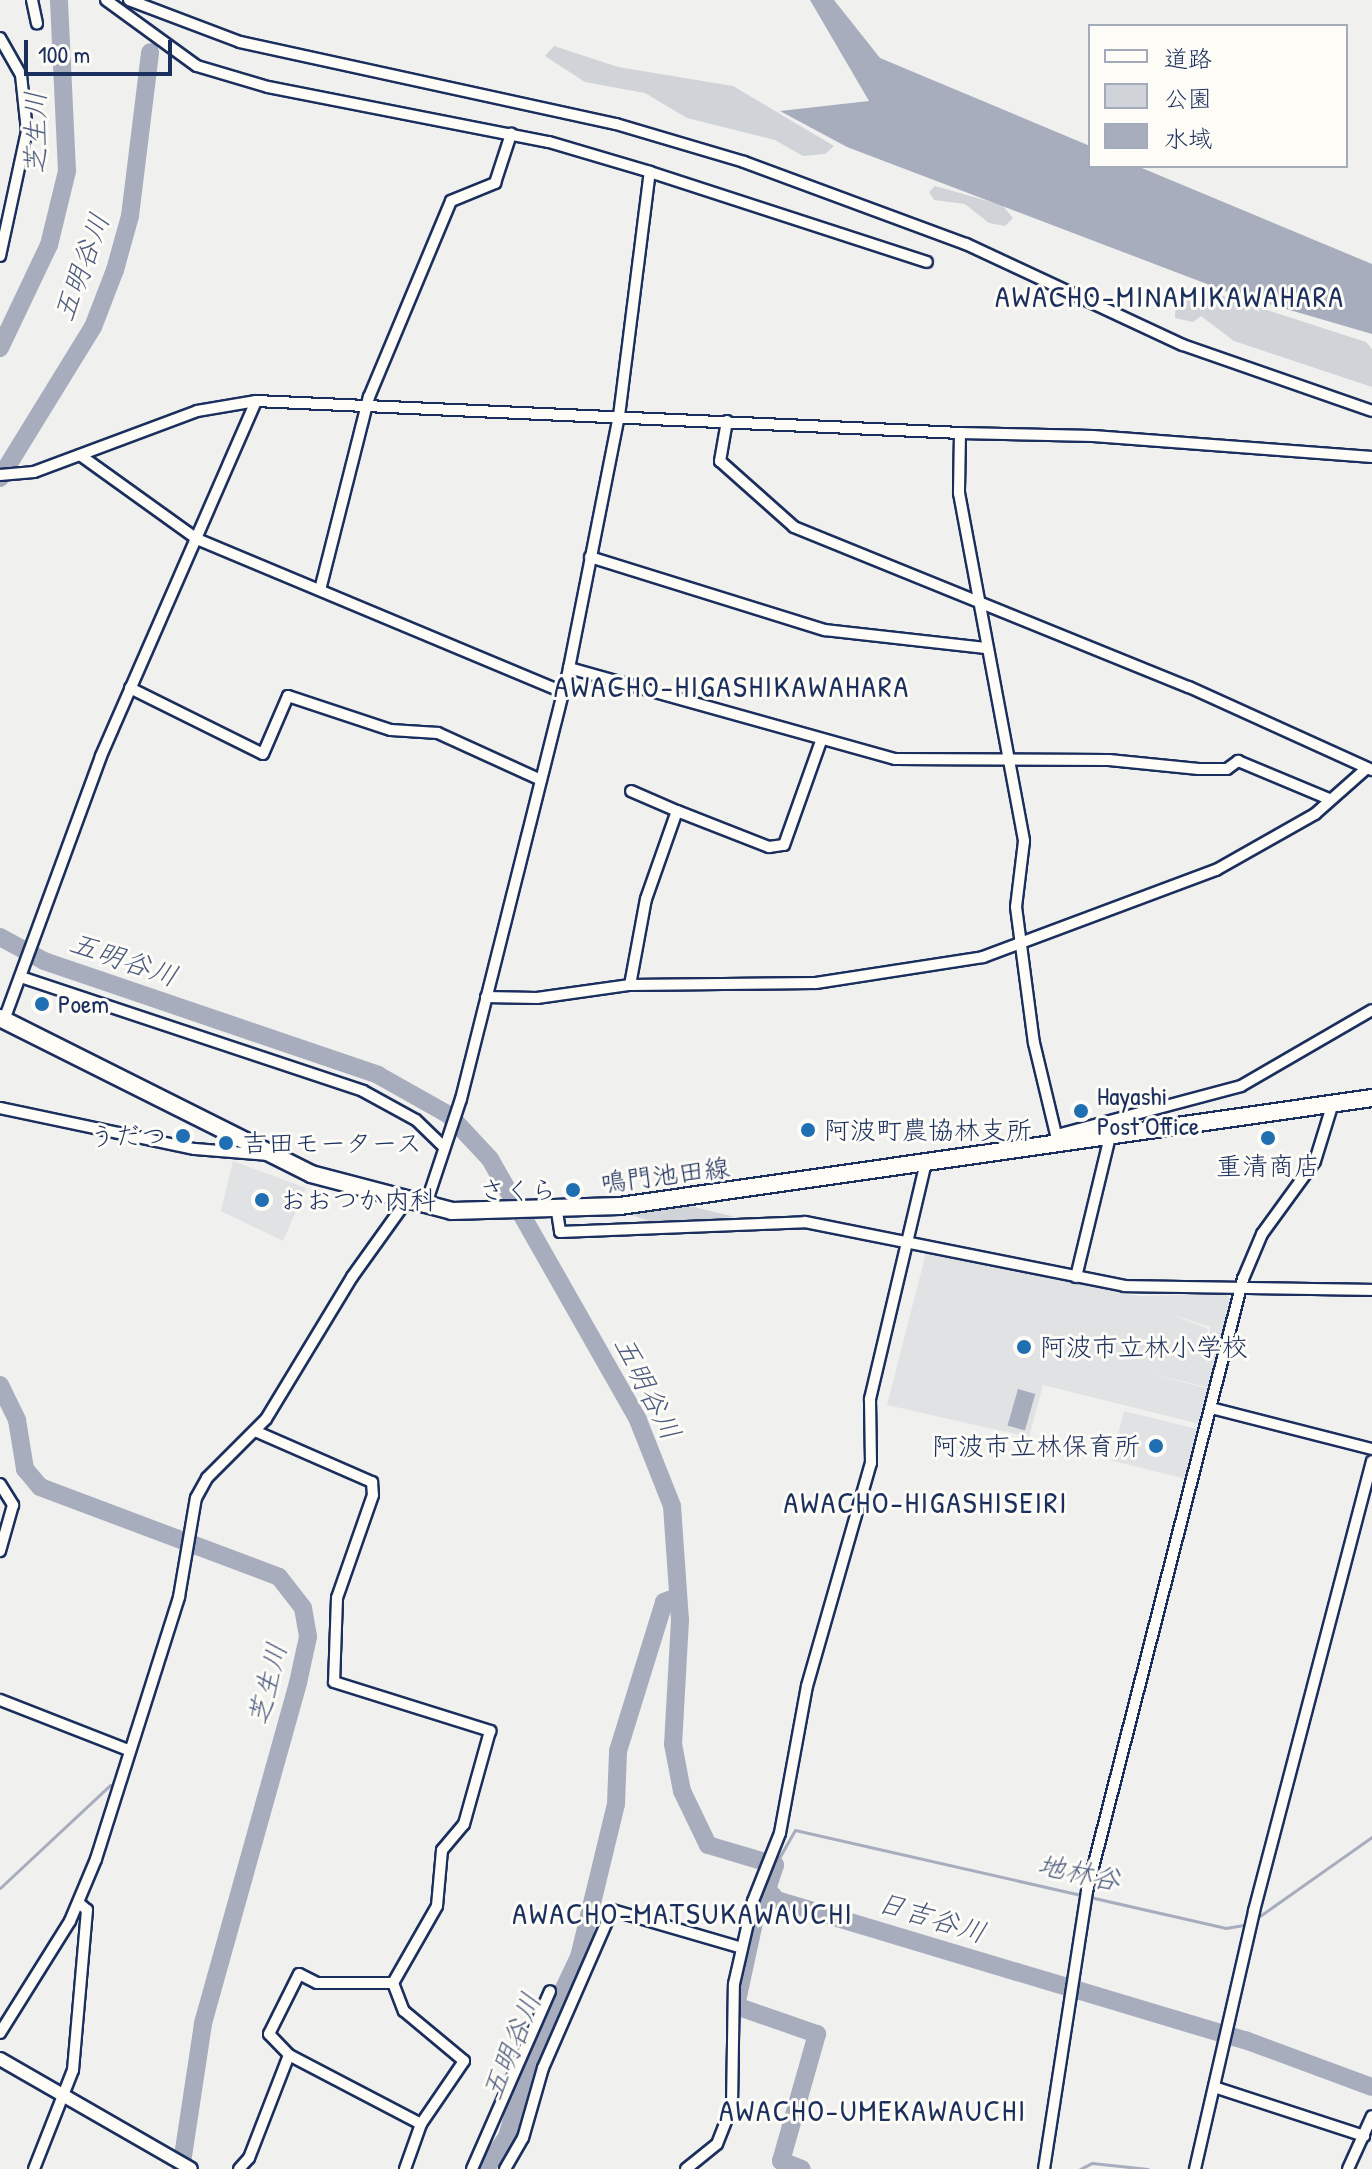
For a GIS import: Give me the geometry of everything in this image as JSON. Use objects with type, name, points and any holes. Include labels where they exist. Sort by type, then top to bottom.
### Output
[{"type":"main road","name":"鳴門池田線","points":[[2,1019],[273,1155],[405,1203],[501,1212],[550,1212],[926,1162],[1057,1139],[1110,1136],[1372,1098]]},
{"type":"street","points":[[32,0],[37,23]]},
{"type":"street","points":[[106,0],[197,66],[268,87],[511,134],[650,172],[927,262]]},
{"type":"street","points":[[129,0],[240,42],[616,124],[744,162],[966,244],[1183,345],[1372,411]]},
{"type":"street","points":[[0,38],[21,75],[27,131],[0,256]]},
{"type":"street","points":[[320,590],[367,405],[451,201],[495,183],[511,134]]},
{"type":"street","points":[[425,1207],[458,1108],[569,668],[619,416],[650,172]]},
{"type":"street","points":[[2,1019],[130,688],[256,401]]},
{"type":"street","points":[[0,475],[24,473],[80,455],[197,411],[256,401],[960,433],[1093,436],[1372,457]]},
{"type":"street","points":[[486,997],[537,998],[630,985],[853,980],[1020,944],[1216,870],[1315,814],[1329,799],[1370,769],[1296,732],[844,550],[771,510],[720,461],[727,421]]},
{"type":"street","points":[[960,433],[959,493],[980,603],[985,648],[1024,841],[1016,886],[1020,944],[1034,1043],[1057,1139],[1241,1086],[1372,1010]]},
{"type":"street","points":[[80,455],[197,539],[563,692]]},
{"type":"street","points":[[590,557],[825,630],[985,648]]},
{"type":"street","points":[[569,668],[821,741],[895,759],[1007,762],[1109,760],[1199,769],[1227,769],[1238,761],[1329,799]]},
{"type":"street","points":[[130,688],[263,754],[288,696],[391,730],[438,733],[541,780]]},
{"type":"street","points":[[631,791],[769,847],[784,845],[821,741]]},
{"type":"street","points":[[630,985],[646,899],[677,811]]},
{"type":"street","points":[[21,975],[363,1091],[407,1114],[445,1144]]},
{"type":"street","points":[[1044,2169],[1068,1991],[1088,1897],[1241,1290],[1262,1234],[1315,1161],[1333,1103]]},
{"type":"street","points":[[0,1108],[195,1149],[273,1155]]},
{"type":"street","points":[[1076,1277],[1110,1136]]},
{"type":"street","points":[[686,2169],[717,2144],[732,2106],[731,2006],[742,1948],[757,1890],[772,1852],[807,1686],[871,1463],[870,1399],[910,1242],[926,1162]]},
{"type":"street","points":[[0,2033],[79,1903],[189,1561],[190,1521],[207,1478],[255,1431],[405,1203]]},
{"type":"street","points":[[550,1212],[560,1232],[780,1220],[910,1242],[1124,1286],[1372,1290]]},
{"type":"street","points":[[1211,1408],[1372,1449]]},
{"type":"street","points":[[255,1431],[372,1482],[373,1495],[337,1598],[334,1682],[490,1731],[464,1824],[442,1850],[437,1906],[393,1983]]},
{"type":"street","points":[[1195,2169],[1223,2035],[1372,1461]]},
{"type":"street","points":[[0,1484],[13,1505],[0,1551]]},
{"type":"street","points":[[0,1700],[128,1750]]},
{"type":"street","points":[[34,2169],[73,2070],[87,1910],[79,1903]]},
{"type":"street","points":[[505,2169],[523,2138],[543,2068],[612,1910],[742,1948]]},
{"type":"street","points":[[393,1983],[317,1983],[299,1974],[269,2034],[289,2055],[421,2124]]},
{"type":"street","points":[[393,1983],[404,2011],[464,2061],[421,2124],[405,2169]]},
{"type":"street","points":[[472,2169],[550,1991]]},
{"type":"street","points":[[239,2169],[289,2055]]},
{"type":"street","points":[[0,2059],[168,2162],[191,2169]]},
{"type":"street","points":[[1214,2087],[1364,2136]]},
{"type":"street","points":[[1348,2169],[1372,2116]]},
{"type":"shaded area","name":"おおつか内科","points":[[233,1161],[306,1188],[283,1241],[221,1211]]},
{"type":"shaded area","name":"阿波市立林小学校","points":[[926,1253],[1139,1296],[1226,1294],[1233,1303],[1222,1349],[1208,1344],[1210,1327],[1170,1314],[1208,1329],[1207,1346],[1220,1351],[1211,1388],[1139,1371],[1210,1389],[1200,1424],[1043,1385],[1029,1437],[887,1405]]},
{"type":"shaded area","name":"阿波市立林保育所","points":[[1124,1411],[1200,1430],[1187,1479],[1112,1460]]},
{"type":"green space","points":[[554,46],[618,67],[733,86],[834,146],[825,154],[803,156],[775,140],[687,118],[645,93],[585,82],[545,56]]},
{"type":"green space","points":[[935,186],[1002,205],[1013,218],[1005,226],[989,223],[965,204],[934,200],[929,192]]},
{"type":"green space","points":[[1208,291],[1366,342],[1372,349],[1372,387],[1234,341],[1201,316],[1193,322],[1175,318],[1176,296],[1200,298]]},
{"type":"green space","points":[[682,1204],[735,1217],[655,1223],[626,1213]]},
{"type":"water","points":[[810,0],[834,0],[880,58],[1088,145],[1088,168],[1142,168],[1372,264],[1372,334],[1228,292],[847,147],[780,111],[869,101]]},
{"type":"water","points":[[1018,1389],[1035,1394],[1025,1430],[1008,1426]]},
{"type":"waterway","name":"芝生川","points":[[0,348],[49,245],[67,171],[59,0]]},
{"type":"waterway","name":"五明谷川","points":[[0,478],[93,327],[115,270],[130,216],[150,52]]},
{"type":"waterway","name":"五明谷川","points":[[0,937],[44,961],[378,1075],[449,1115],[490,1159],[638,1420],[672,1506],[680,1620],[673,1744],[682,1791],[708,1845],[775,1865],[767,1889],[777,1900],[1245,2040],[1372,2087]]},
{"type":"waterway","name":"芝生川","points":[[0,1385],[17,1420],[25,1469],[40,1487],[279,1577],[303,1608],[308,1637],[298,1683],[203,2024],[181,2169]]},
{"type":"waterway","name":"五明谷川","points":[[486,2169],[507,2137],[525,2071],[579,1957],[616,1804],[618,1751],[664,1602],[677,1597]]},
{"type":"waterway","points":[[0,1888],[110,1785]]},
{"type":"waterway","name":"地林谷","points":[[775,1865],[795,1830],[1226,1928],[1248,1924]]},
{"type":"waterway","name":"地林谷","points":[[1257,1918],[1372,1837]]},
{"type":"waterway","points":[[767,1889],[758,1904],[736,2006],[817,2034],[781,2161],[802,2169]]},
{"type":"waterway","name":"日吉谷川","points":[[1219,2037],[1220,2033]]},
{"type":"waterway","points":[[1080,2169],[1092,2163],[1148,2169]]},
{"type":"place","name":"Poem","points":[[42,1004]]},
{"type":"place","name":"Hayashi Post Office","points":[[1081,1111]]},
{"type":"place","name":"阿波町農協林支所","points":[[808,1130]]},
{"type":"place","name":"うだつ","points":[[183,1136]]},
{"type":"place","name":"重清商店","points":[[1268,1138]]},
{"type":"place","name":"吉田モータース","points":[[226,1143]]},
{"type":"place","name":"さくら","points":[[573,1190]]},
{"type":"place","name":"おおつか内科","points":[[262,1200]]},
{"type":"place","name":"阿波市立林小学校","points":[[1024,1347]]},
{"type":"place","name":"阿波市立林保育所","points":[[1156,1446]]},
{"type":"district","name":"AWACHO-MINAMIKAWAHARA","points":[[1170,296]]},
{"type":"district","name":"AWACHO-HIGASHIKAWAHARA","points":[[732,686]]},
{"type":"district","name":"AWACHO-HIGASHISEIRI","points":[[926,1502]]},
{"type":"district","name":"AWACHO-MATSUKAWAUCHI","points":[[683,1913]]},
{"type":"district","name":"AWACHO-UMEKAWAUCHI","points":[[873,2110]]}]
